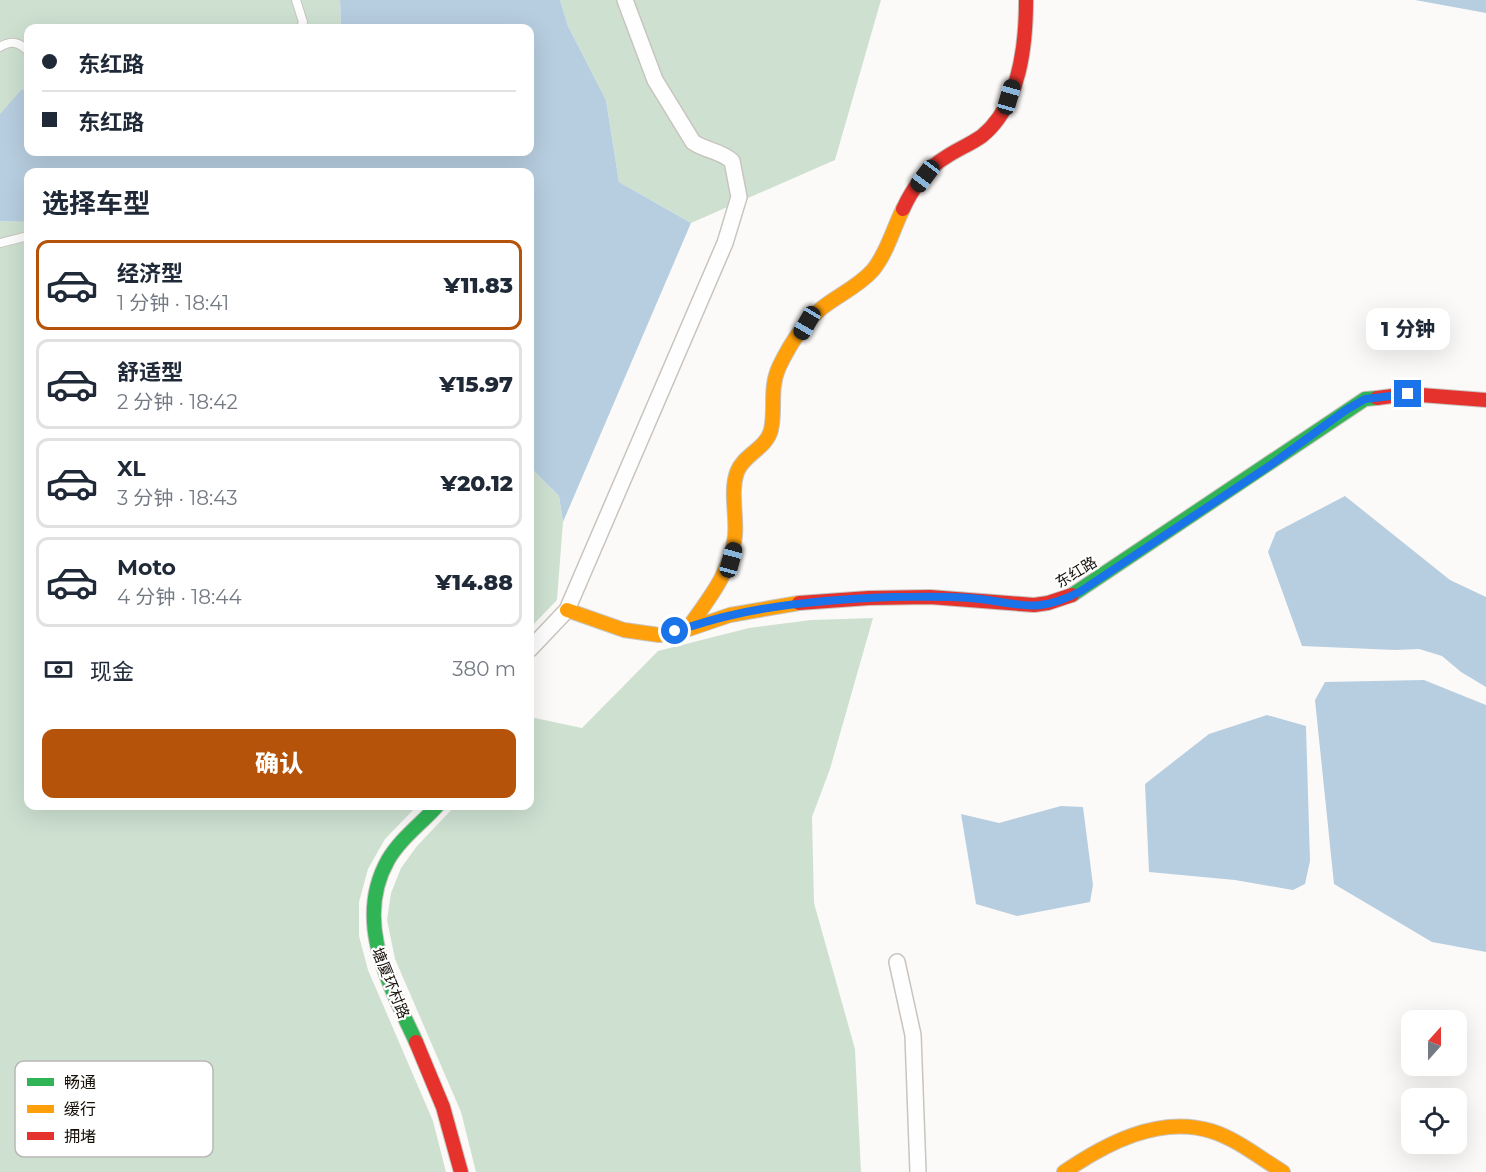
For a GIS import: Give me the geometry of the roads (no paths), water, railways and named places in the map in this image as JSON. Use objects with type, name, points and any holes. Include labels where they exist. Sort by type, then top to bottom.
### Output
[{"type":"street","points":[[534,643],[567,610],[725,243],[739,197],[732,161],[721,152],[701,147],[693,142],[655,80],[626,0]]},
{"type":"street","points":[[688,628],[721,582],[731,560],[735,535],[736,477],[746,458],[763,445],[769,435],[772,385],[778,369],[807,323],[818,311],[856,286],[874,269],[909,196],[925,176],[944,159],[985,134],[999,117],[1009,97],[1025,43],[1026,0]]},
{"type":"street","name":"东红路","points":[[567,610],[637,634],[663,635],[739,614],[783,605],[838,600],[972,598],[1029,607],[1062,601],[1081,591],[1272,464],[1346,410],[1365,399],[1408,394],[1486,400]]},
{"type":"street","name":"塘厦环村路","points":[[433,810],[407,836],[388,860],[375,896],[374,935],[381,964],[447,1117],[461,1172]]},
{"type":"street","points":[[897,962],[913,1035],[918,1172]]},
{"type":"street","points":[[1064,1172],[1081,1160],[1135,1133],[1178,1126],[1209,1131],[1283,1172]]},
{"type":"lane","points":[[296,0],[302,24]]},
{"type":"lane","points":[[0,47],[8,42],[18,43],[24,48]]},
{"type":"lane","points":[[0,243],[24,237]]},
{"type":"water","points":[[340,0],[560,0],[568,26],[606,100],[619,182],[691,223],[563,522],[559,496],[534,471],[534,168],[24,168],[24,222],[0,221],[0,114],[22,89],[24,91],[24,156],[534,156],[534,24],[341,24]]},
{"type":"water","points":[[1415,0],[1486,0],[1486,13]]},
{"type":"water","points":[[1345,496],[1450,580],[1486,597],[1486,687],[1461,672],[1442,656],[1419,649],[1302,646],[1268,552],[1276,532]]},
{"type":"water","points":[[1424,680],[1486,705],[1486,952],[1432,942],[1334,884],[1315,700],[1325,682]]},
{"type":"water","points":[[1267,715],[1306,726],[1310,861],[1305,884],[1293,890],[1235,880],[1149,872],[1145,784],[1209,734]]},
{"type":"water","points":[[1061,806],[1083,807],[1093,885],[1090,902],[1017,916],[976,904],[961,814],[999,823]]}]
